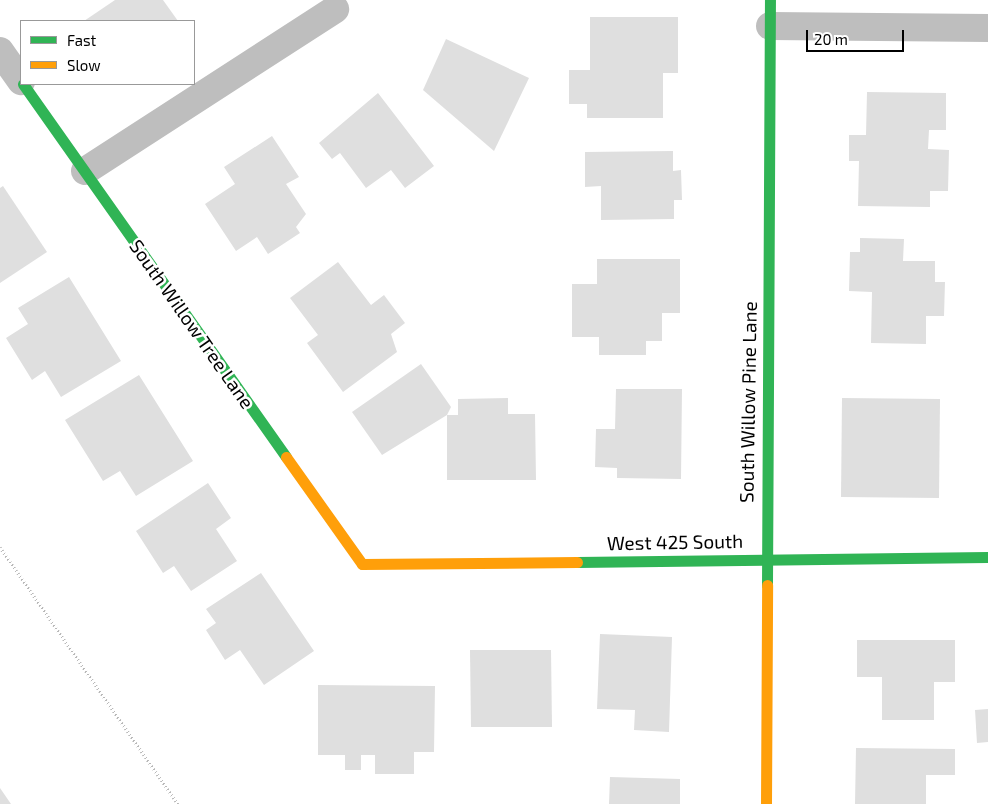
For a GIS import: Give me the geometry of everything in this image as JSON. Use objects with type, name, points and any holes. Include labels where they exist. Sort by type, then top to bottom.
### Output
[{"type":"street","points":[[85,171],[334,9]]},
{"type":"street","points":[[770,13],[988,28]]},
{"type":"street","name":"South Willow Pine Lane","points":[[766,804],[764,558],[770,13]]},
{"type":"street","name":"South Willow Tree Lane","points":[[0,51],[20,79]]},
{"type":"street","name":"South Willow Tree Lane","points":[[24,85],[362,564]]},
{"type":"street","name":"West 425 South","points":[[362,564],[764,558],[988,557]]},
{"type":"path","points":[[0,547],[178,804]]},
{"type":"building","points":[[115,0],[163,0],[177,20],[85,20]]},
{"type":"building","points":[[590,17],[678,17],[678,73],[663,73],[663,118],[587,118],[587,104],[569,104],[569,70],[590,70]]},
{"type":"building","points":[[446,39],[529,78],[494,151],[423,90]]},
{"type":"building","points":[[867,92],[946,93],[946,130],[929,130],[928,149],[949,150],[948,191],[930,191],[930,207],[858,206],[859,161],[849,161],[849,135],[866,135]]},
{"type":"building","points":[[378,93],[434,166],[405,188],[391,170],[366,188],[340,153],[332,159],[319,143]]},
{"type":"building","points":[[272,136],[299,177],[286,184],[306,214],[296,227],[300,233],[268,254],[257,237],[236,251],[205,204],[235,184],[224,167]]},
{"type":"building","points":[[673,151],[673,171],[681,170],[682,200],[674,200],[674,219],[601,220],[601,186],[585,187],[585,152]]},
{"type":"building","points":[[3,186],[47,252],[0,283],[0,188]]},
{"type":"building","points":[[860,238],[904,239],[903,261],[935,261],[935,282],[945,282],[944,316],[926,316],[926,344],[871,343],[872,292],[849,291],[850,252],[860,252]]},
{"type":"building","points":[[597,259],[680,259],[680,313],[662,313],[662,341],[646,341],[646,355],[599,355],[599,337],[572,337],[572,284],[597,284]]},
{"type":"building","points":[[338,262],[371,305],[384,295],[405,323],[391,334],[397,352],[343,392],[307,343],[318,335],[290,298]]},
{"type":"building","points":[[69,277],[121,361],[61,397],[45,371],[32,380],[6,338],[28,324],[18,308]]},
{"type":"building","points":[[421,364],[451,407],[447,415],[382,455],[352,412]]},
{"type":"building","points":[[139,375],[193,461],[136,496],[120,471],[103,481],[65,420]]},
{"type":"building","points":[[616,389],[682,389],[681,479],[617,478],[617,468],[595,467],[596,429],[615,429]]},
{"type":"building","points":[[508,398],[508,414],[535,414],[536,480],[447,480],[447,415],[458,415],[458,399]]},
{"type":"building","points":[[842,398],[940,399],[939,498],[841,497]]},
{"type":"building","points":[[208,483],[231,518],[216,529],[237,561],[191,591],[174,566],[163,573],[136,531]]},
{"type":"building","points":[[261,573],[314,651],[264,685],[240,650],[225,660],[206,630],[216,623],[206,609]]},
{"type":"building","points":[[600,634],[672,637],[669,732],[634,730],[635,710],[597,709]]},
{"type":"building","points":[[857,640],[955,640],[955,682],[934,682],[934,720],[882,720],[882,677],[857,677]]},
{"type":"building","points":[[470,650],[551,650],[552,727],[471,727]]},
{"type":"building","points":[[318,685],[435,686],[434,752],[414,752],[414,774],[375,774],[375,755],[361,755],[361,770],[345,770],[345,755],[318,755]]},
{"type":"building","points":[[988,709],[988,742],[977,743],[975,710]]},
{"type":"building","points":[[856,748],[955,749],[955,775],[926,775],[926,804],[855,804]]},
{"type":"building","points":[[610,777],[680,779],[680,804],[609,804]]},
{"type":"building","points":[[0,788],[11,804],[0,804]]},
{"type":"traffic: fast","points":[[767,585],[770,0]]},
{"type":"traffic: fast","points":[[24,85],[286,457]]},
{"type":"traffic: fast","points":[[577,562],[988,557]]},
{"type":"traffic: slow","points":[[286,457],[362,564],[577,562]]},
{"type":"traffic: slow","points":[[766,804],[767,585]]}]
